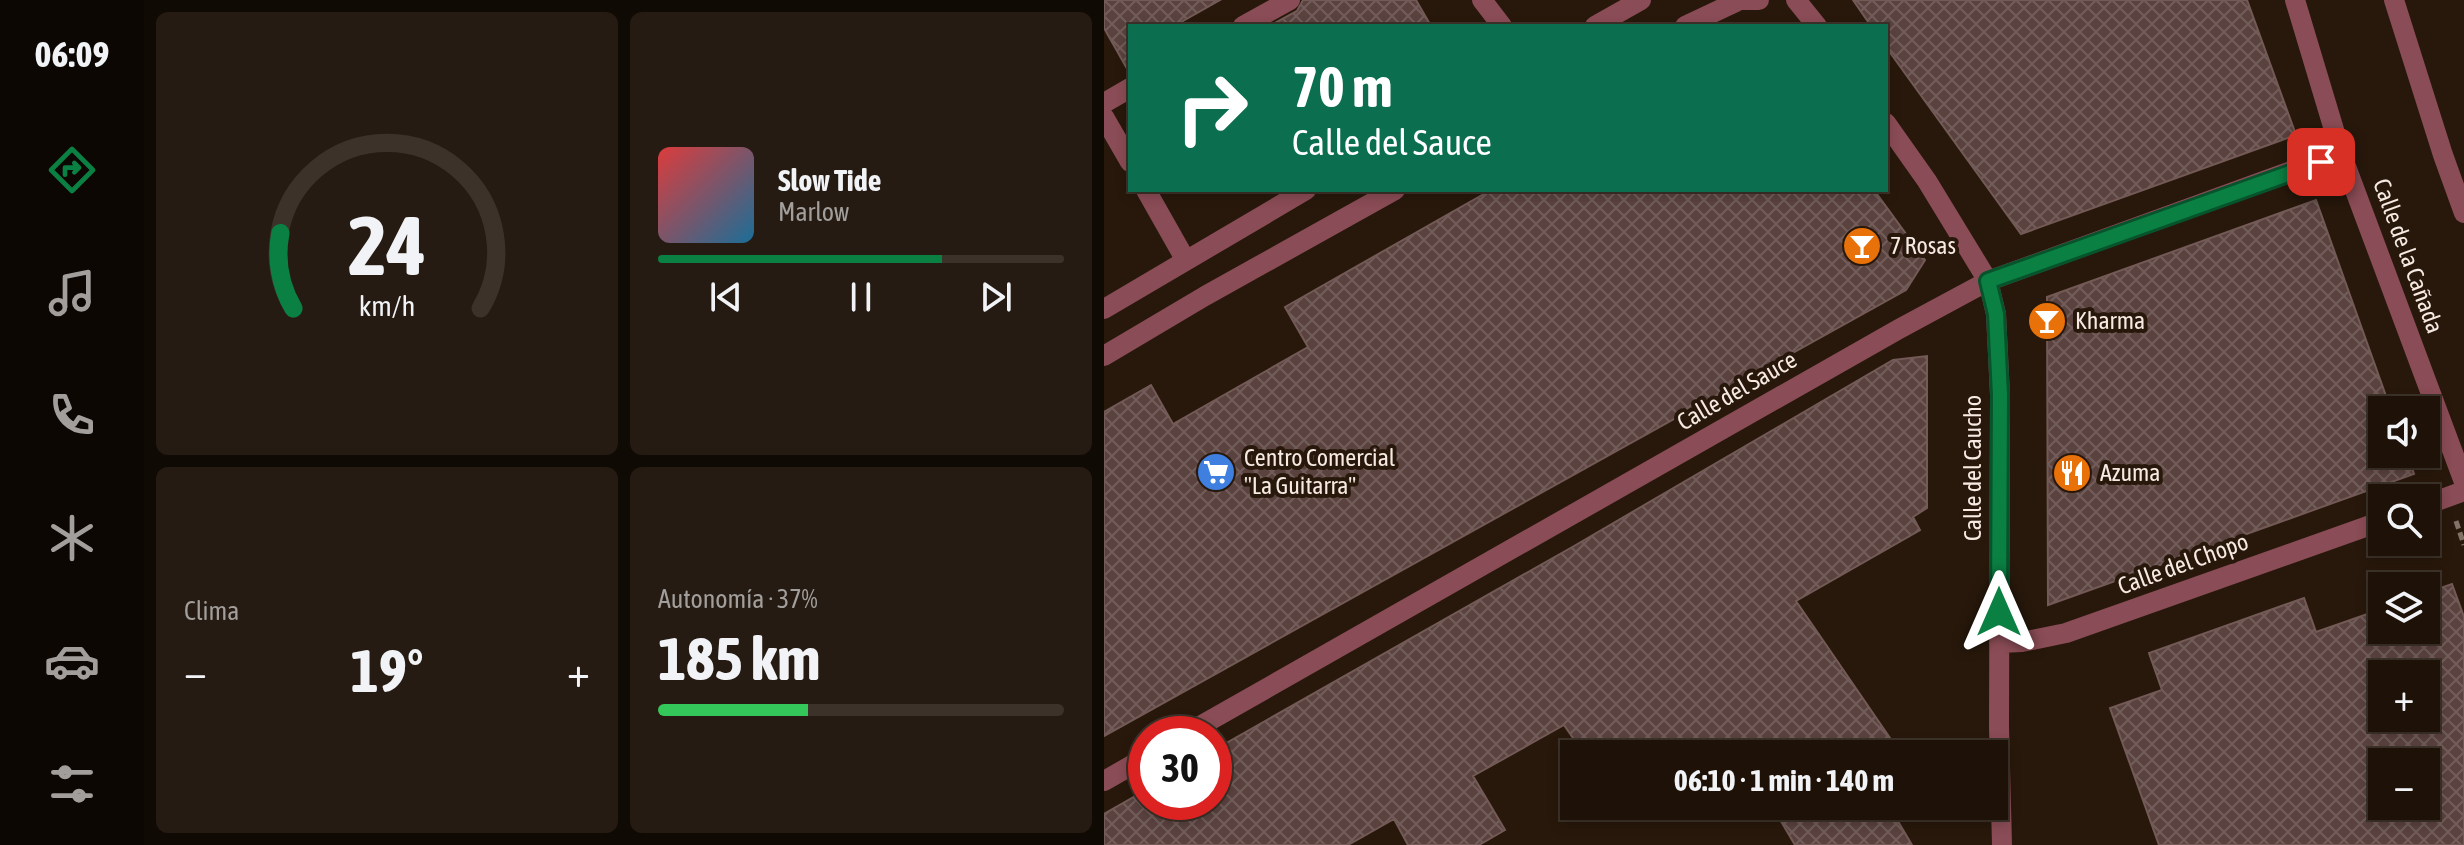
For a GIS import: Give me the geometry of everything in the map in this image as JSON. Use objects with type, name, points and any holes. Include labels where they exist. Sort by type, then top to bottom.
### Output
[{"type":"street","points":[[1247,24],[1290,0]]},
{"type":"street","points":[[1482,0],[1500,24]]},
{"type":"street","points":[[1599,24],[1641,0]]},
{"type":"street","points":[[1689,24],[1734,1],[1759,0]]},
{"type":"street","points":[[1796,0],[1815,24]]},
{"type":"street","name":"Calle de la Cañada","points":[[2295,0],[2341,153],[2464,482]]},
{"type":"street","points":[[2394,0],[2464,213]]},
{"type":"street","points":[[1104,103],[1128,89]]},
{"type":"street","points":[[1104,117],[1128,159]]},
{"type":"street","name":"Calle del Caucho","points":[[1888,126],[1927,181],[1988,281],[1996,314],[2000,395],[2002,845]]},
{"type":"street","name":"Calle del Sauce","points":[[1218,716],[1988,281],[2341,153]]},
{"type":"street","points":[[1147,192],[1185,259]]},
{"type":"street","points":[[1104,309],[1302,192]]},
{"type":"street","points":[[1104,356],[1391,192]]},
{"type":"street","points":[[2440,500],[2464,491]]},
{"type":"street","name":"Calle del Chopo","points":[[1999,643],[2066,633],[2368,526]]},
{"type":"street","points":[[1104,781],[1128,767]]},
{"type":"building","points":[[1104,0],[1220,0],[1178,24],[1128,24],[1128,70],[1104,28]]},
{"type":"building","points":[[1303,0],[1416,0],[1430,24],[1273,24],[1297,11]]},
{"type":"building","points":[[1853,0],[2247,0],[2296,135],[2021,234],[1888,50],[1888,24],[1870,24]]},
{"type":"building","points":[[1487,192],[1875,192],[1925,260],[1906,290],[1140,716],[1128,716],[1128,723],[1104,736],[1104,412],[1151,385],[1173,424],[1308,347],[1285,307]]},
{"type":"building","points":[[2316,200],[2386,396],[2368,396],[2368,468],[2412,468],[2414,474],[2386,484],[2368,484],[2368,490],[2048,605],[2047,297]]},
{"type":"building","points":[[1927,356],[1927,508],[1913,517],[1920,530],[1796,601],[1891,740],[1574,740],[1564,725],[1473,776],[1505,830],[1479,845],[1408,845],[1394,819],[1348,845],[1104,845],[1104,814],[1128,800],[1128,820],[1232,820],[1232,740],[1893,360]]},
{"type":"building","points":[[2452,584],[2464,617],[2464,845],[2159,845],[2110,708],[2162,690],[2149,653],[2304,598],[2316,632],[2368,614],[2368,644],[2440,644],[2440,588]]},
{"type":"building","points":[[1780,820],[1897,820],[1912,845],[1795,845]]},
{"type":"place","name":"7 Rosas","points":[[1862,246]]},
{"type":"place","name":"Kharma","points":[[2047,321]]},
{"type":"place","name":"Centro Comercial \"La Guitarra\"","points":[[1216,472]]},
{"type":"place","name":"Azuma","points":[[2072,473]]},
{"type":"route","points":[[1999,612],[2000,395],[1996,314],[1988,281],[2321,162]]}]
